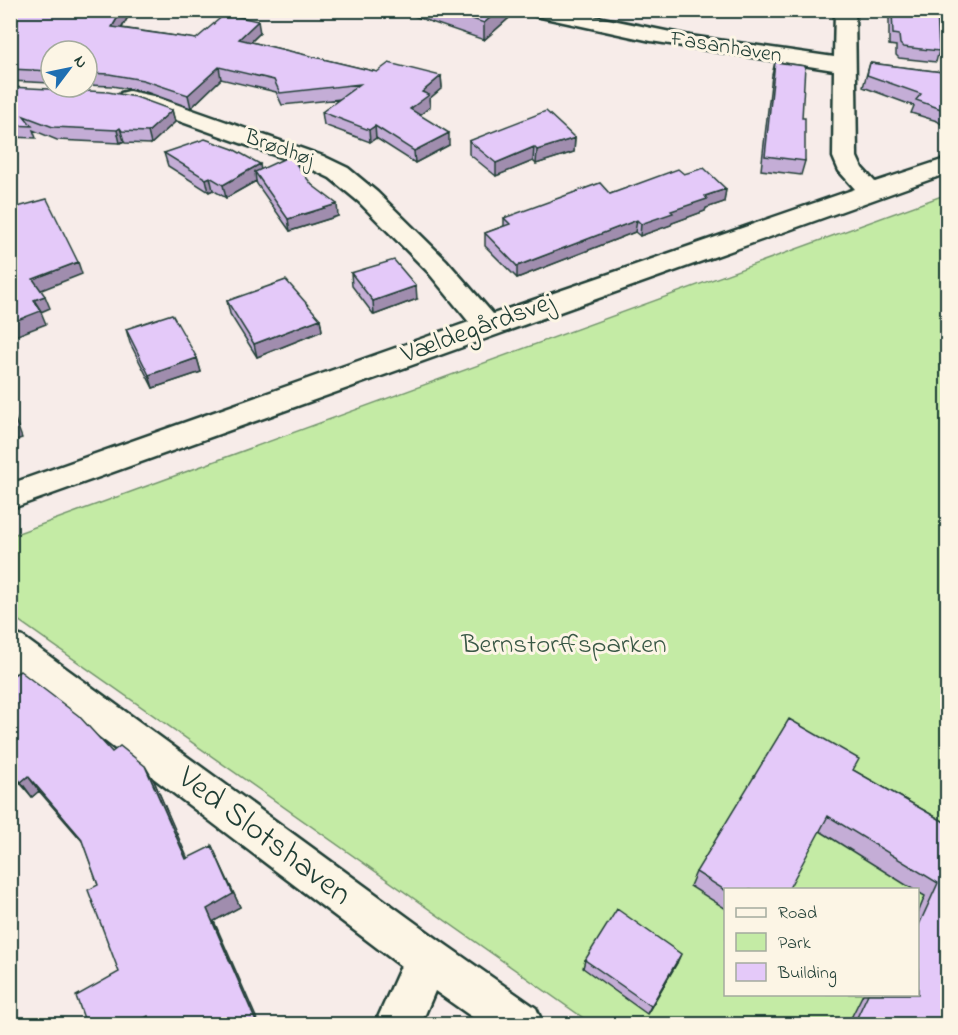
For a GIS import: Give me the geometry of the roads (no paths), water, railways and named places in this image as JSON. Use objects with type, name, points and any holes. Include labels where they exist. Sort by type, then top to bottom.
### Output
[{"type":"street","name":"Fasanhaven","points":[[536,10],[606,28],[716,47],[846,65]]},
{"type":"street","points":[[845,10],[845,157],[852,171],[870,191]]},
{"type":"street","name":"Brødhøj","points":[[112,95],[145,101],[314,161],[339,173],[368,197],[437,266],[488,326]]},
{"type":"street","name":"Vældegårdsvej","points":[[10,497],[948,165]]},
{"type":"street","name":"Ved Slotshaven","points":[[10,648],[427,959],[520,1024]]},
{"type":"street","points":[[398,1024],[427,959]]},
{"type":"park label","name":"Bernstorffsparken","points":[[564,645]]}]
